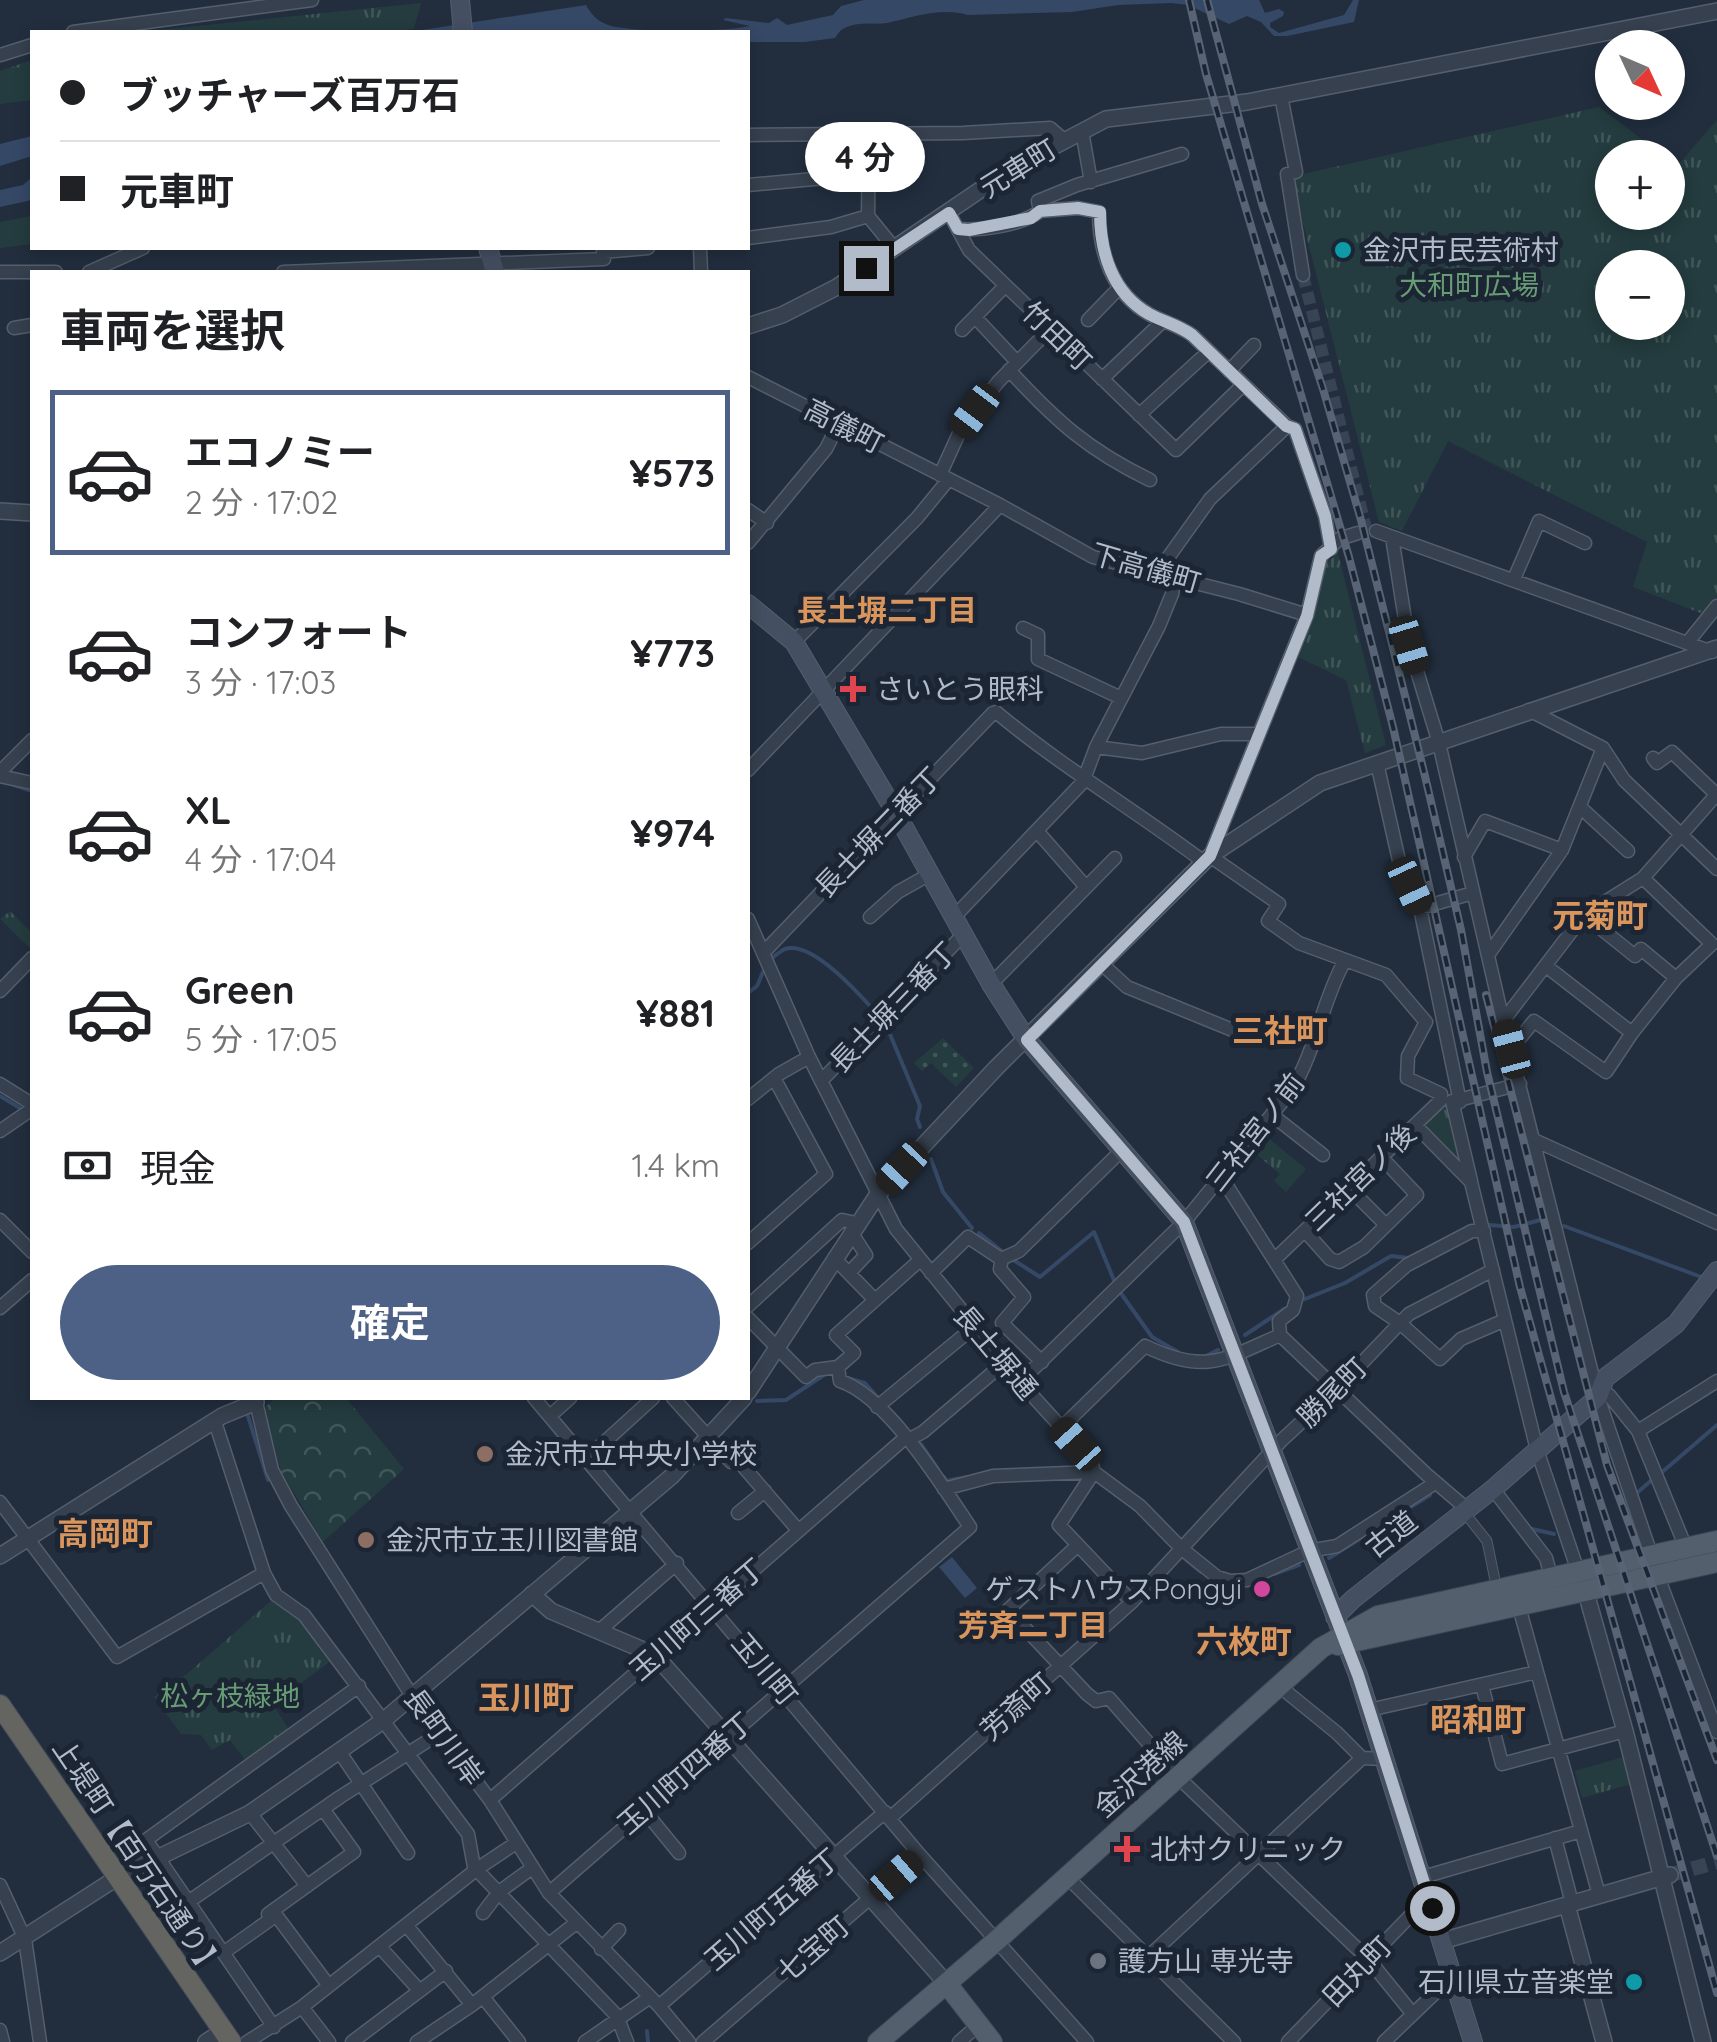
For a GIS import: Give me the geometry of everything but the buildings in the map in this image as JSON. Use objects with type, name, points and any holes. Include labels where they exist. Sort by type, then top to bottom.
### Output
[{"type":"highway","name":"上堤町【百万石通り】","points":[[0,1706],[152,1927],[220,2038]]},
{"type":"main road","points":[[460,0],[463,30]]},
{"type":"main road","points":[[750,609],[794,642],[1027,1040],[1184,1222],[1369,1710],[1432,1908],[1452,1985],[1473,2042]]},
{"type":"main road","name":"古道","points":[[1341,1632],[1353,1599],[1492,1495],[1598,1397],[1605,1378],[1676,1324],[1717,1271]]},
{"type":"main road","name":"金沢港線","points":[[1656,1566],[1686,1548],[1717,1541]]},
{"type":"main road","name":"金沢港線","points":[[1341,1632],[1519,1607],[1583,1583],[1656,1566],[1717,1562]]},
{"type":"main road","name":"金沢港線","points":[[878,2042],[1341,1632],[1378,1616],[1497,1590],[1552,1580],[1583,1583]]},
{"type":"main road","points":[[947,1984],[992,2042]]},
{"type":"street","points":[[87,30],[312,0]]},
{"type":"street","name":"元車町","points":[[750,325],[782,315],[837,287],[1011,169],[1106,119],[1281,96],[1717,11]]},
{"type":"street","points":[[0,54],[30,46]]},
{"type":"street","points":[[1281,96],[1296,172],[1287,174],[1303,275]]},
{"type":"street","points":[[750,134],[1050,128],[1064,140]]},
{"type":"street","points":[[1082,131],[1092,182]]},
{"type":"street","points":[[869,134],[868,216],[895,249]]},
{"type":"street","points":[[1040,211],[1038,201],[1182,154]]},
{"type":"street","points":[[750,185],[869,174]]},
{"type":"street","points":[[958,229],[1031,218],[1040,211],[1078,208],[1100,212],[1102,252],[1119,288],[1139,308],[1179,326],[1286,426],[1295,429],[1325,516],[1331,549]]},
{"type":"street","name":"竹田町","points":[[949,213],[969,250],[1176,450],[1244,385]]},
{"type":"street","points":[[750,238],[831,227],[868,216]]},
{"type":"street","points":[[93,270],[138,250]]},
{"type":"street","points":[[325,270],[630,250]]},
{"type":"street","points":[[0,272],[30,272]]},
{"type":"street","points":[[962,330],[1005,286]]},
{"type":"street","points":[[1088,320],[1119,288]]},
{"type":"street","points":[[975,317],[1053,418],[1094,451],[1150,480]]},
{"type":"street","points":[[1102,380],[1163,322]]},
{"type":"street","points":[[14,328],[30,325]]},
{"type":"street","points":[[794,642],[918,518],[944,477],[960,431],[1013,366],[1049,330]]},
{"type":"street","points":[[1229,372],[1254,345]]},
{"type":"street","points":[[1139,414],[1208,352]]},
{"type":"street","name":"高儀町","points":[[750,378],[944,477]]},
{"type":"street","points":[[750,541],[826,449],[839,424]]},
{"type":"street","points":[[1157,573],[1210,499],[1286,426]]},
{"type":"street","name":"下高儀町","points":[[944,477],[1093,557],[1239,594],[1307,616]]},
{"type":"street","points":[[750,768],[1000,504]]},
{"type":"street","points":[[0,511],[30,513]]},
{"type":"street","points":[[750,511],[767,524]]},
{"type":"street","points":[[1514,579],[1539,521],[1584,542]]},
{"type":"street","points":[[1376,531],[1714,651]]},
{"type":"street","points":[[1207,859],[1307,616],[1321,556],[1338,538],[1358,533]]},
{"type":"street","points":[[1392,537],[1409,645],[1438,743],[1598,1397],[1632,1503],[1713,1704],[1717,1732]]},
{"type":"street","points":[[954,917],[1083,782],[1096,748],[1159,626],[1174,578]]},
{"type":"street","points":[[1688,642],[1717,606]]},
{"type":"street","points":[[1022,628],[1038,635],[1038,659],[1121,698]]},
{"type":"street","points":[[750,1389],[878,1194],[996,1068],[1207,859],[1320,784],[1529,710],[1631,684],[1714,651]]},
{"type":"street","points":[[1529,710],[1603,748],[1624,780],[1717,869]]},
{"type":"street","name":"長土塀二番丁","points":[[764,952],[992,712],[1082,777]]},
{"type":"street","points":[[1096,748],[1142,753],[1220,734],[1258,734]]},
{"type":"street","points":[[30,742],[0,774],[30,782]]},
{"type":"street","points":[[1488,955],[1562,850],[1603,748]]},
{"type":"street","points":[[1503,1021],[1584,915],[1642,878],[1717,794],[1672,752],[1657,763],[1653,758]]},
{"type":"street","points":[[1377,763],[1400,865],[1420,908],[1440,998],[1449,1099],[1506,1320],[1532,1454],[1583,1583],[1665,1876],[1703,2042]]},
{"type":"street","points":[[1082,777],[1279,904],[1268,921],[1299,943],[1386,975],[1426,1022],[1408,1056],[1407,1078],[1449,1099],[1520,1084]]},
{"type":"street","points":[[1580,807],[1628,851]]},
{"type":"street","points":[[1464,857],[1485,821],[1562,850]]},
{"type":"street","points":[[1037,831],[1086,888]]},
{"type":"street","points":[[991,984],[1116,858]]},
{"type":"street","points":[[870,916],[898,892],[930,874]]},
{"type":"street","points":[[1511,1049],[1534,1020],[1606,1072],[1676,978],[1712,944],[1642,878]]},
{"type":"street","points":[[1420,908],[1473,893]]},
{"type":"street","points":[[1584,915],[1635,956],[1641,948],[1676,978]]},
{"type":"street","name":"長土塀三番丁","points":[[822,1080],[963,934]]},
{"type":"street","name":"長土塀通","points":[[751,937],[764,952],[809,1057],[896,1229],[1020,1382],[1092,1460],[1094,1472],[1140,1506],[1217,1578],[1247,1580],[1309,1552],[1337,1546],[1435,1483]]},
{"type":"street","points":[[0,992],[30,960]]},
{"type":"street","points":[[1103,965],[1128,987],[1252,1038],[1316,1036],[1329,990],[1344,962]]},
{"type":"street","points":[[1546,966],[1632,1033]]},
{"type":"street","points":[[1422,1015],[1440,998]]},
{"type":"street","name":"三社宮ノ前","points":[[1020,1382],[1184,1222],[1222,1178],[1306,1067],[1316,1036]]},
{"type":"street","points":[[750,1095],[809,1057]]},
{"type":"street","points":[[750,1241],[826,1174],[774,1078]]},
{"type":"street","points":[[0,1084],[30,1105]]},
{"type":"street","name":"三社宮ノ後","points":[[1276,1259],[1416,1124],[1449,1099]]},
{"type":"street","points":[[0,1131],[30,1108]]},
{"type":"street","points":[[1272,1115],[1323,1156]]},
{"type":"street","points":[[1416,1124],[1471,1182]]},
{"type":"street","points":[[1534,1140],[1717,1223]]},
{"type":"street","points":[[1002,1258],[1020,1251],[1121,1151]]},
{"type":"street","points":[[1305,1230],[1330,1259],[1339,1262],[1364,1247],[1417,1194],[1381,1158]]},
{"type":"street","points":[[1222,1178],[1297,1296],[1292,1310],[1279,1321],[1280,1335],[1466,1511],[1487,1540],[1497,1590]]},
{"type":"street","points":[[1349,1188],[1386,1225]]},
{"type":"street","points":[[0,1220],[30,1250]]},
{"type":"street","points":[[750,1304],[842,1220],[854,1228],[866,1254],[850,1272]]},
{"type":"street","points":[[1484,1231],[1472,1231],[1407,1266],[1373,1295],[1375,1306],[1400,1322],[1440,1359],[1461,1339],[1506,1320]]},
{"type":"street","points":[[931,1272],[968,1237],[1002,1258]]},
{"type":"street","points":[[834,1258],[875,1300]]},
{"type":"street","points":[[1002,1258],[1000,1268],[1024,1297],[1002,1323],[1042,1362]]},
{"type":"street","points":[[839,1372],[854,1353],[836,1335],[920,1260]]},
{"type":"street","name":"勝尾町","points":[[1181,1548],[1400,1322],[1493,1270]]},
{"type":"street","points":[[0,1308],[30,1282]]},
{"type":"street","points":[[750,1320],[806,1378],[829,1366],[859,1387],[907,1439],[944,1489],[992,1476],[1094,1472]]},
{"type":"street","points":[[877,1407],[974,1327]]},
{"type":"street","points":[[1062,1427],[1145,1346],[1199,1365],[1236,1355],[1280,1335]]},
{"type":"street","name":"玉川町三番丁","points":[[490,1800],[798,1530],[1004,1363]]},
{"type":"street","points":[[1638,1432],[1717,1381]]},
{"type":"street","points":[[1598,1397],[1610,1395],[1638,1432],[1686,1548]]},
{"type":"street","points":[[0,1556],[255,1400]]},
{"type":"street","name":"長町川岸","points":[[257,1400],[272,1470],[290,1506],[412,1696],[490,1800],[548,1893],[689,2042]]},
{"type":"street","name":"玉川町","points":[[536,1400],[920,1855],[1087,2042]]},
{"type":"street","points":[[550,1416],[568,1400]]},
{"type":"street","points":[[586,1459],[651,1400]]},
{"type":"street","points":[[675,1400],[731,1462],[736,1458],[798,1530]]},
{"type":"street","points":[[0,1952],[118,1877],[250,1813],[384,1720],[672,1476],[742,1400]]},
{"type":"street","points":[[215,1422],[264,1573],[276,1596],[304,1614],[468,1834],[477,1869],[619,2018],[627,2042]]},
{"type":"street","points":[[1094,1472],[1059,1526],[1132,1602]]},
{"type":"street","name":"玉川町四番丁","points":[[548,1893],[970,1527],[944,1489]]},
{"type":"street","points":[[738,1513],[765,1491]]},
{"type":"street","points":[[1492,1495],[1546,1558],[1552,1580]]},
{"type":"street","points":[[0,1502],[117,1656],[264,1573]]},
{"type":"street","points":[[1078,1546],[1008,1610],[1096,1702],[1109,1698],[1178,1777],[1369,1960],[1412,2013]]},
{"type":"street","name":"芳斎町","points":[[888,1815],[1132,1602],[1181,1548]]},
{"type":"street","points":[[599,1632],[676,1564]]},
{"type":"street","points":[[532,1594],[551,1611],[655,1656],[947,1984]]},
{"type":"street","points":[[1519,1607],[1599,1894]]},
{"type":"street","points":[[1369,1710],[1537,1672]]},
{"type":"street","points":[[1278,1685],[1362,1758],[1384,1759]]},
{"type":"street","points":[[1482,1685],[1502,1764],[1625,1731]]},
{"type":"street","points":[[274,2027],[146,1840],[358,1686]]},
{"type":"street","points":[[152,1927],[440,1733]]},
{"type":"street","points":[[339,1751],[408,1853]]},
{"type":"street","points":[[1148,1957],[1362,1758]]},
{"type":"street","points":[[223,1953],[271,1919],[268,1914],[354,1852],[323,1809]]},
{"type":"street","points":[[644,1810],[679,1853]]},
{"type":"street","points":[[250,1813],[307,1886]]},
{"type":"street","name":"玉川町五番丁","points":[[585,2042],[619,2018],[654,2001],[888,1815]]},
{"type":"street","points":[[1422,1876],[1581,1831]]},
{"type":"street","points":[[1554,1838],[1604,2042]]},
{"type":"street","points":[[248,2042],[302,2008],[477,1869],[516,1843]]},
{"type":"street","name":"七宝町","points":[[703,2042],[920,1855]]},
{"type":"street","points":[[482,1914],[499,1892],[532,1868]]},
{"type":"street","points":[[1442,1942],[1665,1876]]},
{"type":"street","points":[[1067,1877],[1234,2042]]},
{"type":"street","points":[[0,1884],[25,1939],[40,2042]]},
{"type":"street","name":"田丸町","points":[[1288,2042],[1410,1916],[1432,1908]]},
{"type":"street","points":[[273,1911],[329,1986]]},
{"type":"street","points":[[417,2042],[478,2001],[576,1922]]},
{"type":"street","points":[[406,1926],[519,2042]]},
{"type":"street","points":[[601,1948],[619,1930]]},
{"type":"street","points":[[380,1947],[418,1990]]},
{"type":"street","points":[[352,2042],[446,1971]]},
{"type":"street","points":[[1384,2042],[1412,2013],[1452,1985]]},
{"type":"street","points":[[302,2008],[329,2042]]},
{"type":"street","points":[[959,2042],[978,2026]]},
{"type":"street","points":[[0,2030],[3,2042]]},
{"type":"green space","points":[[421,3],[414,28],[404,30],[158,30]]},
{"type":"green space","points":[[30,61],[30,100],[0,104],[0,71]]},
{"type":"green space","name":"大和町広場","points":[[1595,108],[1595,120],[1616,120],[1643,140],[1595,140],[1595,230],[1685,230],[1685,157],[1717,120],[1717,597],[1703,614],[1633,587],[1647,542],[1448,441],[1402,531],[1379,522],[1292,179]]},
{"type":"green space","points":[[30,216],[30,244],[0,248],[0,222]]},
{"type":"green space","points":[[1338,553],[1386,745],[1365,753],[1346,680],[1298,657],[1323,566]]},
{"type":"green space","points":[[10,911],[30,931],[30,948],[0,919]]},
{"type":"green space","points":[[943,1038],[974,1068],[956,1087],[931,1063],[922,1071],[914,1063]]},
{"type":"green space","points":[[1447,1107],[1461,1157],[1457,1160],[1424,1126],[1434,1110]]},
{"type":"green space","points":[[1268,1138],[1306,1169],[1286,1192],[1274,1181],[1280,1174],[1255,1153]]},
{"type":"green space","points":[[274,1400],[348,1400],[404,1469],[323,1542],[281,1471],[264,1408]]},
{"type":"green space","name":"松ヶ枝緑地","points":[[272,1600],[301,1619],[332,1660],[273,1704],[289,1730],[246,1761],[230,1740],[212,1750],[201,1735],[181,1734],[154,1697],[188,1673]]},
{"type":"green space","points":[[1623,1757],[1631,1784],[1582,1798],[1575,1771]]},
{"type":"water","points":[[864,0],[1259,0],[1265,13],[1279,9],[1284,12],[1270,23],[1279,33],[1344,15],[1353,0],[1359,0],[1354,22],[1287,36],[1274,36],[1261,22],[1247,16],[1229,24],[1188,5],[1171,3],[1072,12],[938,12],[887,23],[852,25],[835,38],[805,42],[750,42],[750,30],[700,30],[750,26],[723,20],[726,18],[769,23],[777,18],[787,25],[833,15],[841,6]]},
{"type":"water","points":[[586,5],[604,23],[637,29],[700,30],[422,30]]},
{"type":"water","points":[[30,136],[30,157],[0,166],[0,144]]},
{"type":"water","points":[[30,179],[30,200],[0,207],[0,190],[23,185]]},
{"type":"water","points":[[952,1557],[977,1588],[965,1598],[939,1567]]},
{"type":"waterway","points":[[14,785],[30,790]]},
{"type":"waterway","points":[[772,958],[785,949],[809,953],[836,972],[879,1016]]},
{"type":"waterway","points":[[750,991],[763,972]]},
{"type":"waterway","points":[[884,1020],[920,1106],[920,1127]]},
{"type":"waterway","points":[[0,1096],[23,1110]]},
{"type":"waterway","points":[[931,1159],[943,1192],[972,1228]]},
{"type":"waterway","points":[[1489,1225],[1514,1227],[1544,1219]]},
{"type":"waterway","points":[[1564,1226],[1704,1278]]},
{"type":"waterway","points":[[1012,1259],[1040,1277],[1094,1232],[1116,1285]]},
{"type":"waterway","points":[[979,1233],[1003,1252]]},
{"type":"waterway","points":[[1305,1299],[1345,1283],[1391,1256],[1409,1258]]},
{"type":"waterway","points":[[1120,1292],[1152,1337],[1178,1352]]},
{"type":"waterway","points":[[1245,1335],[1284,1309]]},
{"type":"waterway","points":[[1206,1356],[1218,1350]]},
{"type":"waterway","points":[[757,1401],[786,1400],[824,1375]]},
{"type":"waterway","points":[[847,1378],[865,1383],[879,1399]]},
{"type":"waterway","points":[[247,1413],[268,1480]]},
{"type":"waterway","points":[[1661,1473],[1717,1425]]},
{"type":"waterway","points":[[921,1444],[938,1469]]},
{"type":"waterway","points":[[944,1477],[946,1481],[967,1477]]},
{"type":"waterway","points":[[1638,1492],[1653,1479]]},
{"type":"waterway","points":[[1329,1558],[1430,1495]]},
{"type":"waterway","points":[[1532,1529],[1554,1534]]},
{"type":"waterway","points":[[1185,1559],[1201,1572]]},
{"type":"waterway","points":[[1274,1574],[1299,1565]]},
{"type":"waterway","points":[[647,2031],[648,2042]]},
{"type":"tunnel","points":[[1303,275],[1367,532]]},
{"type":"tunnel","points":[[1670,1875],[1717,1862]]},
{"type":"railway","points":[[1189,0],[1206,74],[1349,557],[1393,727],[1520,1287],[1717,1993]]},
{"type":"railway","points":[[1207,0],[1262,204],[1361,520],[1461,930],[1487,1072],[1564,1392],[1717,1856]]},
{"type":"railway","points":[[1486,995],[1607,1465],[1717,1760]]},
{"type":"place","name":"金沢市民芸術村","points":[[1343,250]]},
{"type":"place","name":"さいとう眼科","points":[[853,689]]},
{"type":"place","name":"金沢市立中央小学校","points":[[485,1454]]},
{"type":"place","name":"金沢市立玉川図書館","points":[[366,1540]]},
{"type":"place","name":"ゲストハウスPongyi","points":[[1262,1589]]},
{"type":"place","name":"北村クリニック","points":[[1127,1849]]},
{"type":"place","name":"護方山 専光寺","points":[[1098,1961]]},
{"type":"place","name":"石川県立音楽堂","points":[[1634,1982]]},
{"type":"district","name":"長土塀二丁目","points":[[887,611]]},
{"type":"district","name":"元菊町","points":[[1600,916]]},
{"type":"district","name":"三社町","points":[[1280,1031]]},
{"type":"district","name":"高岡町","points":[[105,1534]]},
{"type":"district","name":"芳斉二丁目","points":[[1033,1626]]},
{"type":"district","name":"六枚町","points":[[1244,1642]]},
{"type":"district","name":"玉川町","points":[[526,1698]]},
{"type":"district","name":"昭和町","points":[[1478,1720]]},
{"type":"route","points":[[866,268],[949,213],[958,229],[969,230],[1031,218],[1040,211],[1078,208],[1100,212],[1102,252],[1119,288],[1139,308],[1192,335],[1286,426],[1295,429],[1325,516],[1331,549],[1321,556],[1307,616],[1210,856],[1027,1040],[1184,1222],[1358,1675],[1432,1908]]}]
